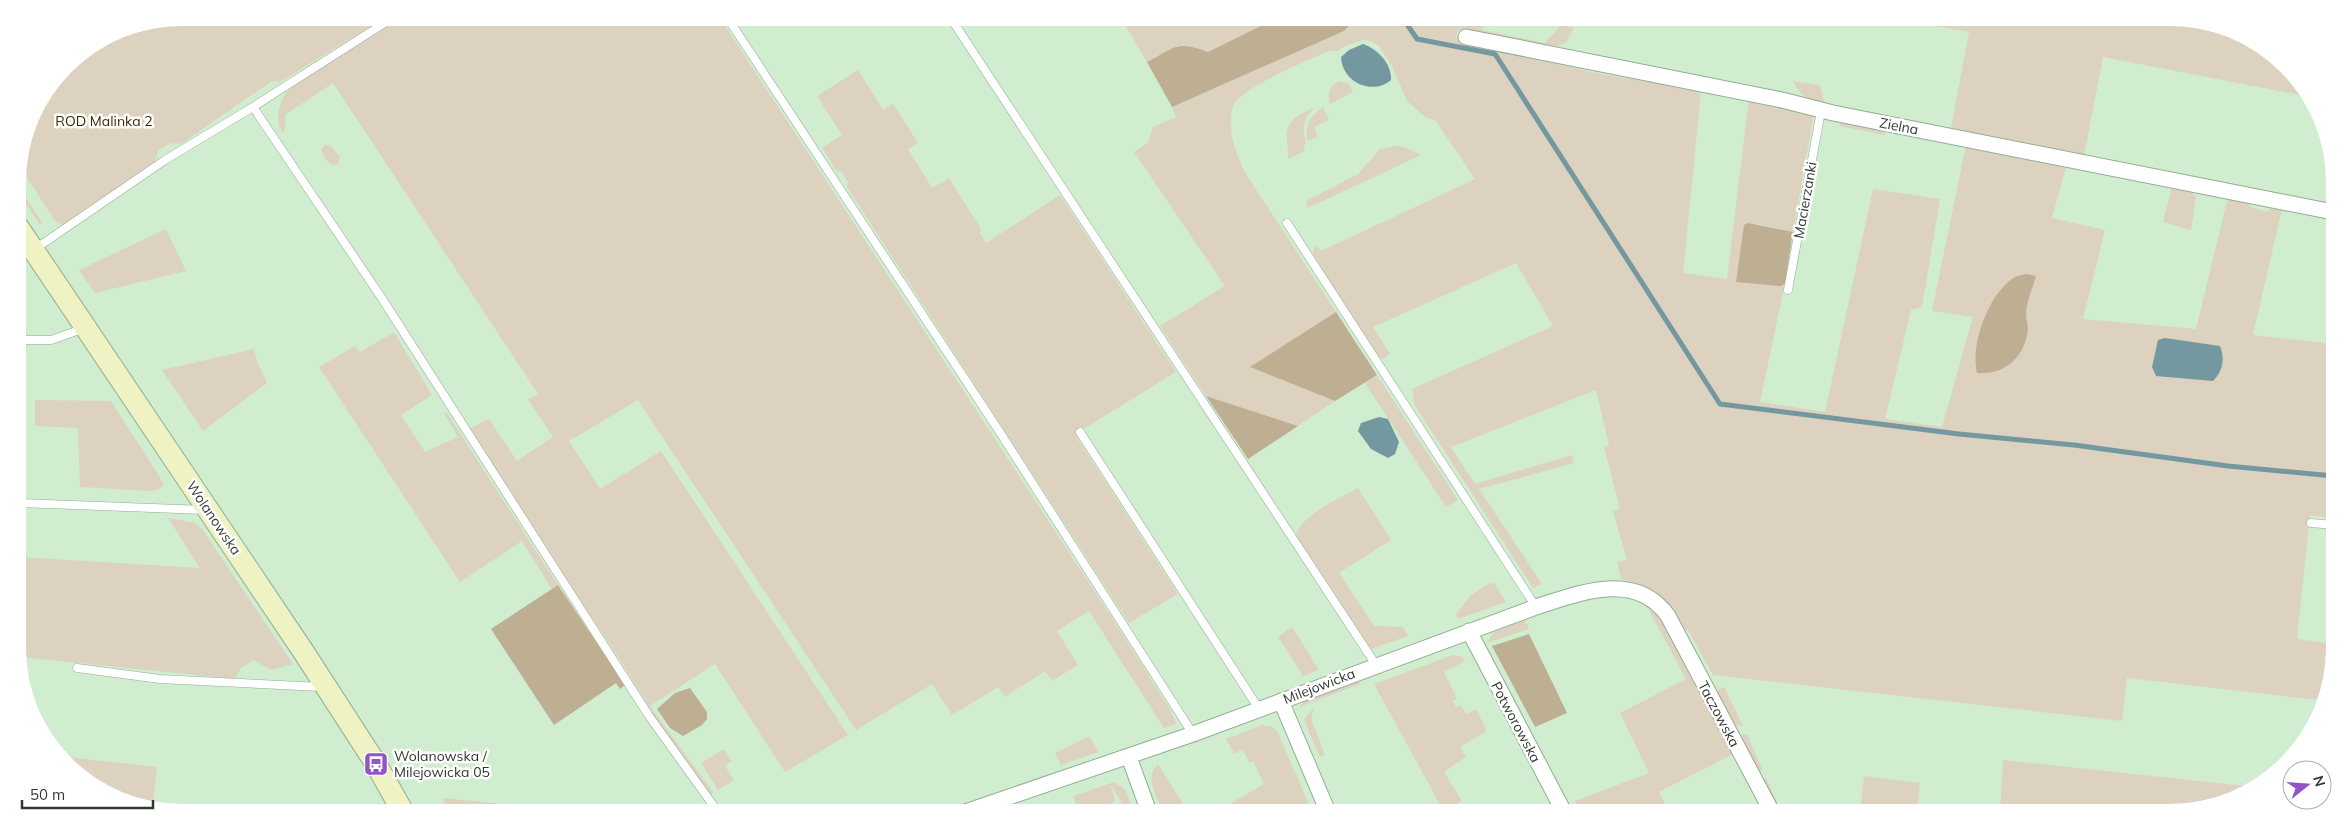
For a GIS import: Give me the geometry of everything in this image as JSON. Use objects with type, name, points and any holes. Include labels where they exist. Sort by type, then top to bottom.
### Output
[{"type":"street","name":"Zielna","points":[[1466,36],[1782,100],[1821,111],[2326,211]]},
{"type":"street","name":"Wolanowska","points":[[27,241],[210,510],[376,764],[398,804]]},
{"type":"street","name":"Milejowicka","points":[[990,804],[1193,734],[1536,607],[1585,593],[1625,588],[1639,591],[1652,598],[1668,616]]},
{"type":"street","name":"Taczowska","points":[[1668,616],[1767,803]]},
{"type":"street","name":"Potworowska","points":[[1469,631],[1559,803]]},
{"type":"street","points":[[1281,701],[1324,803]]},
{"type":"street","points":[[1129,757],[1146,804]]},
{"type":"lane","points":[[33,250],[165,160],[254,107],[381,26]]},
{"type":"lane","points":[[732,26],[1001,434],[1193,734]]},
{"type":"lane","points":[[955,26],[1376,665]]},
{"type":"lane","points":[[254,107],[383,300],[649,716],[712,804]]},
{"type":"lane","name":"Macierzanki","points":[[1788,290],[1821,111]]},
{"type":"lane","points":[[1287,223],[1536,607]]},
{"type":"lane","points":[[27,340],[51,340],[86,328]]},
{"type":"lane","points":[[1080,432],[1259,709]]},
{"type":"lane","points":[[26,502],[210,510]]},
{"type":"lane","points":[[2311,522],[2326,524]]},
{"type":"lane","points":[[76,668],[160,679],[326,687]]},
{"type":"green space","name":"ROD Malinka 2","points":[[182,26],[371,26],[280,82],[272,81],[181,144],[171,143],[158,151],[155,162],[64,226],[56,222],[27,178],[28,161],[38,122],[52,95],[79,65],[95,52],[122,38],[151,29]]},
{"type":"green space","points":[[388,26],[725,26],[1119,629],[1171,711],[1176,724],[1164,728],[1089,611],[1057,631],[1078,665],[1052,681],[1045,671],[1005,697],[998,687],[952,715],[932,684],[856,730],[638,400],[569,441],[600,489],[661,451],[848,735],[785,772],[715,664],[650,706],[713,792],[711,795],[662,728],[617,655],[554,562],[469,429],[489,419],[517,461],[553,437],[528,399],[538,394],[333,83],[286,114],[284,134],[280,129],[278,117],[283,98],[290,88]]},
{"type":"green space","points":[[1126,26],[1262,26],[1208,52],[1190,47],[1176,48],[1147,62]]},
{"type":"green space","points":[[1349,26],[1483,26],[1483,30],[1545,43],[1560,26],[1565,26],[1574,28],[1566,42],[1553,48],[1458,30],[1455,38],[1600,74],[1696,89],[1701,92],[1683,273],[1727,279],[1749,98],[1814,113],[1793,232],[1756,224],[1781,286],[1785,283],[1760,402],[1825,412],[1873,189],[1940,199],[1922,307],[1911,310],[1885,419],[1942,427],[1973,317],[1932,311],[1966,145],[2067,164],[2052,218],[2105,230],[2083,319],[2196,329],[2228,197],[2248,202],[2250,207],[2267,212],[2272,207],[2282,209],[2253,335],[2326,343],[2326,517],[2310,515],[2297,639],[2326,643],[2324,669],[2316,700],[2127,678],[2122,721],[1713,675],[1688,630],[1685,630],[1666,604],[1651,590],[1642,585],[1621,579],[1617,562],[1627,560],[1613,511],[1620,509],[1604,447],[1609,445],[1596,390],[1451,447],[1475,484],[1572,455],[1574,463],[1479,489],[1542,584],[1533,588],[1414,404],[1412,389],[1553,326],[1516,263],[1373,327],[1390,354],[1383,359],[1379,357],[1314,259],[1313,250],[1317,246],[1321,251],[1475,179],[1436,121],[1425,117],[1407,101],[1392,66],[1379,46],[1371,41],[1363,40],[1345,46],[1338,51],[1329,51],[1276,75],[1261,83],[1238,100],[1233,107],[1231,115],[1231,132],[1244,171],[1336,312],[1251,367],[1335,401],[1298,426],[1206,396],[1160,326],[1225,286],[1134,152],[1148,143],[1153,127],[1176,117],[1172,107],[1344,31]]},
{"type":"green space","points":[[1935,26],[2170,26],[2201,29],[2239,42],[2265,58],[2294,87],[2299,95],[2103,57],[2084,156],[1951,128],[1969,32]]},
{"type":"green space","points":[[858,70],[883,110],[893,104],[918,143],[908,149],[932,188],[949,178],[981,229],[980,233],[986,243],[1060,195],[1176,372],[1077,433],[1077,438],[1178,594],[1129,623],[847,187],[848,182],[841,171],[837,172],[822,148],[842,135],[817,96]]},
{"type":"green space","points":[[1341,81],[1349,84],[1353,92],[1330,104],[1331,87],[1333,84]]},
{"type":"green space","points":[[1793,81],[1820,85],[1824,101],[1821,105],[1808,98],[1798,90]]},
{"type":"green space","points":[[1323,107],[1329,120],[1314,127],[1318,137],[1308,141],[1307,130],[1309,121]]},
{"type":"green space","points":[[1314,108],[1304,125],[1306,144],[1303,145],[1305,151],[1288,159],[1288,127],[1299,115]]},
{"type":"green space","points":[[1841,120],[1886,129],[1884,135],[1839,126]]},
{"type":"green space","points":[[325,145],[331,146],[340,157],[338,164],[333,165],[325,159],[321,150]]},
{"type":"green space","points":[[1396,146],[1405,147],[1421,155],[1308,208],[1306,201],[1358,174],[1380,149]]},
{"type":"green space","points":[[2172,187],[2194,191],[2193,195],[2196,196],[2191,230],[2163,222]]},
{"type":"green space","points":[[27,200],[43,223],[39,224],[27,205]]},
{"type":"green space","points":[[166,229],[186,271],[95,293],[79,270]]},
{"type":"green space","points":[[394,332],[432,395],[401,415],[425,452],[458,437],[444,413],[447,413],[558,585],[552,589],[522,541],[460,582],[319,367],[355,346],[360,352]]},
{"type":"green space","points":[[254,349],[267,383],[203,431],[162,370]]},
{"type":"green space","points":[[1377,375],[1458,500],[1446,507],[1365,383]]},
{"type":"green space","points":[[35,400],[111,401],[164,484],[158,490],[151,491],[80,487],[78,428],[35,426]]},
{"type":"green space","points":[[1358,488],[1391,540],[1339,573],[1374,626],[1403,627],[1408,636],[1371,649],[1296,535],[1299,528],[1313,514]]},
{"type":"green space","points":[[168,518],[195,523],[202,529],[293,664],[271,670],[254,660],[241,668],[235,679],[27,658],[26,557],[200,568]]},
{"type":"green space","points":[[1489,583],[1495,584],[1506,602],[1458,619],[1456,614],[1470,596]]},
{"type":"green space","points":[[1648,608],[1665,625],[1733,754],[1659,792],[1665,803],[1576,803],[1575,801],[1649,773],[1620,713],[1686,679]]},
{"type":"green space","points":[[1525,620],[1529,629],[1487,643],[1494,632]]},
{"type":"green space","points":[[1292,627],[1319,670],[1303,676],[1278,637]]},
{"type":"green space","points":[[1453,655],[1463,657],[1465,661],[1444,672],[1457,699],[1453,701],[1456,707],[1461,705],[1466,714],[1476,709],[1486,729],[1485,732],[1460,747],[1466,757],[1444,772],[1462,801],[1458,803],[1439,803],[1374,684]]},
{"type":"green space","points":[[1358,681],[1360,684],[1299,707],[1305,701]]},
{"type":"green space","points":[[1724,687],[1743,726],[1732,725],[1718,695],[1717,690]]},
{"type":"green space","points":[[1315,706],[1311,718],[1325,755],[1320,757],[1304,720]]},
{"type":"green space","points":[[1262,725],[1271,726],[1277,731],[1308,803],[1231,803],[1264,784],[1253,761],[1250,763],[1242,749],[1234,754],[1226,739]]},
{"type":"green space","points":[[1743,734],[1747,735],[1763,771],[1757,769],[1740,740]]},
{"type":"green space","points":[[1089,736],[1099,752],[1061,765],[1055,753]]},
{"type":"green space","points":[[724,749],[732,761],[725,766],[734,780],[718,790],[701,763]]},
{"type":"green space","points":[[72,758],[157,767],[154,801],[151,801],[113,788],[95,778]]},
{"type":"green space","points":[[2003,760],[2242,786],[2230,792],[2201,801],[2180,803],[2001,803]]},
{"type":"green space","points":[[1158,764],[1183,803],[1159,804],[1153,788],[1152,775]]},
{"type":"green space","points":[[1864,776],[1920,783],[1918,803],[1861,803]]},
{"type":"green space","points":[[1766,778],[1777,803],[1774,803],[1761,780]]},
{"type":"green space","points":[[1114,782],[1125,789],[1131,804],[1122,804],[1111,785],[1115,801],[1111,804],[1076,804],[1073,796]]},
{"type":"green space","points":[[443,798],[501,804],[445,804]]},
{"type":"shaded area","points":[[1261,26],[1349,26],[1344,31],[1172,107],[1147,62],[1171,49],[1182,46],[1189,46],[1208,52]]},
{"type":"shaded area","points":[[1748,223],[1793,232],[1785,283],[1781,286],[1736,282],[1744,225]]},
{"type":"shaded area","points":[[2026,274],[2036,276],[2027,305],[2028,330],[2022,349],[2012,363],[2004,368],[1987,373],[1977,373],[1976,349],[1983,322],[1989,309],[2003,287],[2013,278]]},
{"type":"shaded area","points":[[1336,312],[1377,375],[1335,401],[1250,367]]},
{"type":"shaded area","points":[[1206,396],[1298,426],[1248,459]]},
{"type":"shaded area","points":[[558,585],[625,685],[620,689],[616,683],[554,725],[491,629]]},
{"type":"shaded area","points":[[1529,634],[1567,713],[1535,727],[1492,646]]},
{"type":"shaded area","points":[[690,688],[707,712],[707,719],[702,725],[683,736],[670,728],[657,709],[675,693]]},
{"type":"water","points":[[1363,44],[1374,49],[1387,63],[1391,80],[1383,85],[1375,87],[1359,84],[1352,79],[1343,66],[1341,57],[1349,50]]},
{"type":"water","points":[[2165,338],[2220,346],[2222,365],[2213,381],[2156,376],[2152,367],[2158,340]]},
{"type":"water","points":[[1379,417],[1388,419],[1399,442],[1395,454],[1388,458],[1371,449],[1358,431],[1361,423]]},
{"type":"waterway","points":[[1408,26],[1417,39],[1495,54],[1720,404],[1959,434],[2074,445],[2228,466],[2326,475]]},
{"type":"place","name":"Wolanowska / Milejowicka 05","points":[[376,764]]}]
